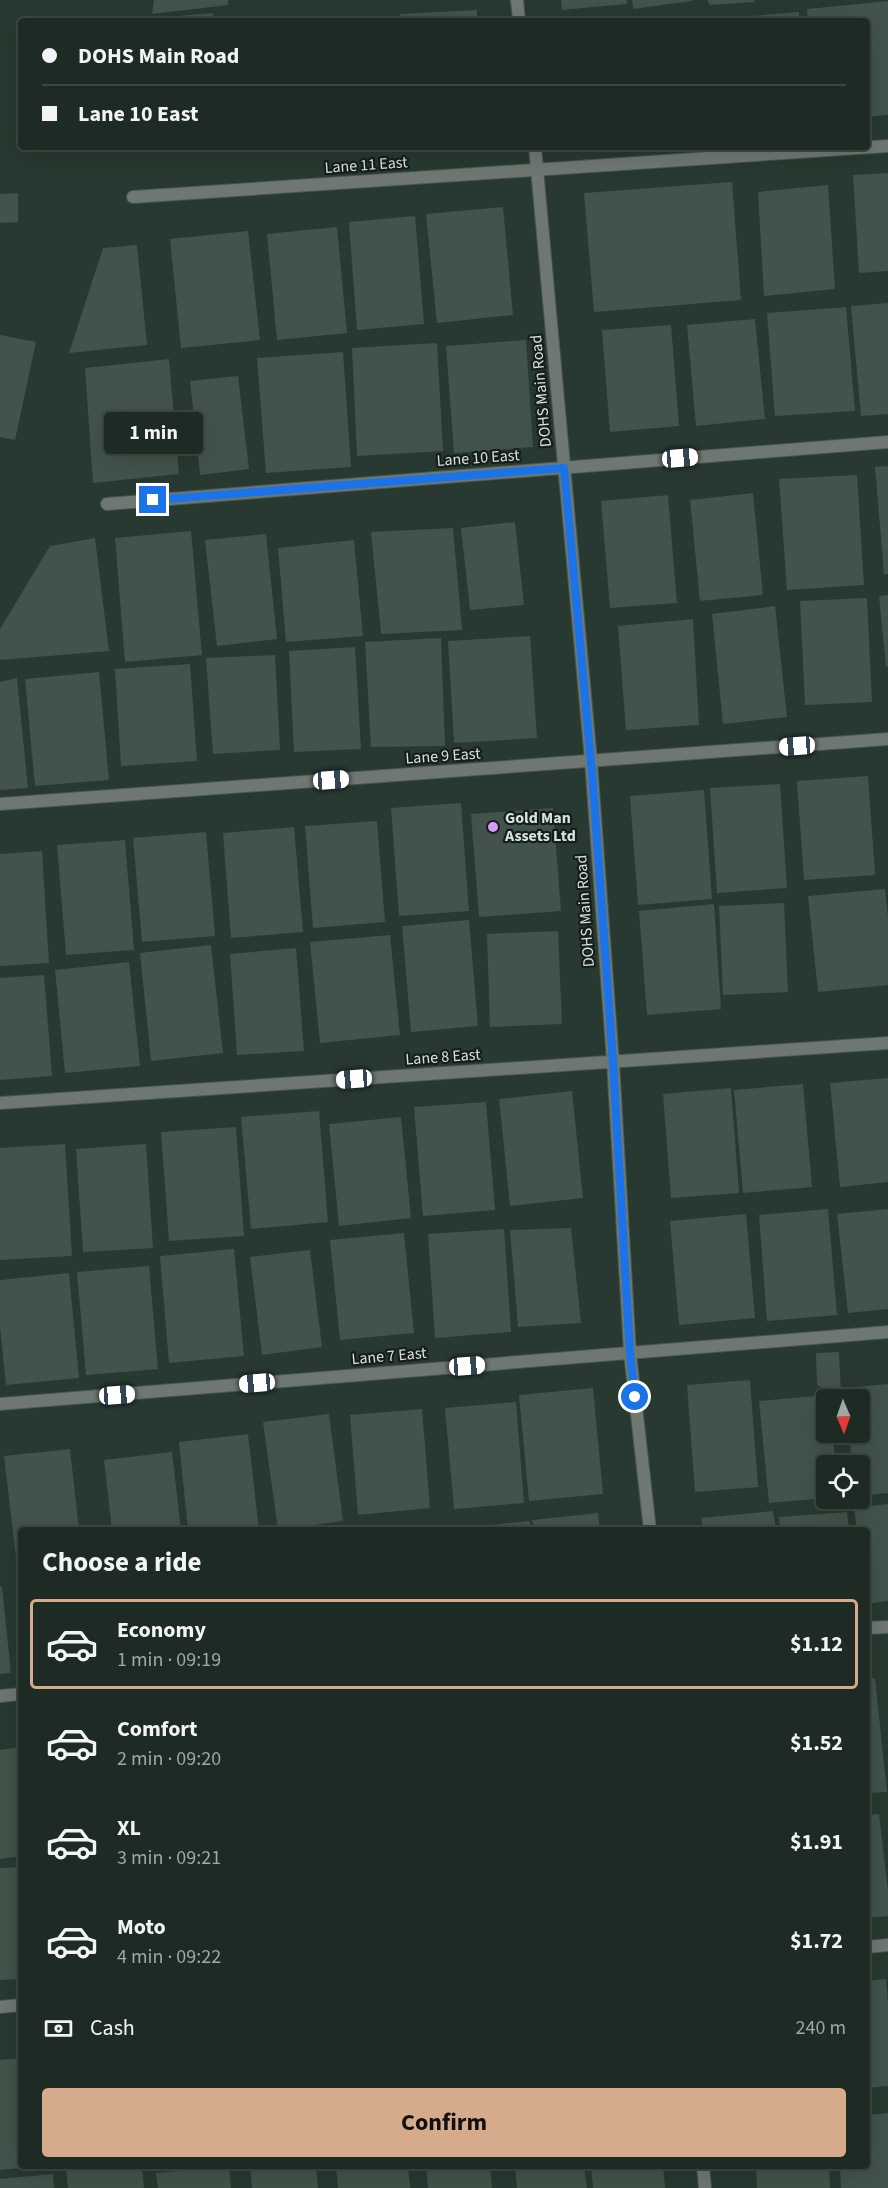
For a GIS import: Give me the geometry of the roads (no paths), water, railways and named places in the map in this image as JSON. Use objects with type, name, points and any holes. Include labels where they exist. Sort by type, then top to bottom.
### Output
[{"type":"street","points":[[517,0],[519,18]]},
{"type":"street","name":"Lane 11 East","points":[[870,147],[888,146]]},
{"type":"street","name":"DOHS Main Road","points":[[535,150],[591,761],[613,1062],[630,1353],[650,1527]]},
{"type":"street","name":"Lane 11 East","points":[[133,197],[832,150]]},
{"type":"street","name":"Lane 10 East","points":[[107,504],[888,442]]},
{"type":"street","name":"Lane 9 East","points":[[0,804],[888,739]]},
{"type":"street","name":"Lane 8 East","points":[[0,1103],[888,1043]]},
{"type":"street","name":"Lane 7 East","points":[[0,1404],[888,1332]]},
{"type":"street","points":[[870,1628],[888,1627]]},
{"type":"street","points":[[0,1696],[18,1694]]},
{"type":"street","points":[[870,1947],[888,1945]]},
{"type":"street","points":[[0,2007],[18,2005]]},
{"type":"street","points":[[703,2169],[705,2188]]},
{"type":"place","name":"Gold Man Assets Ltd","points":[[493,827]]}]
